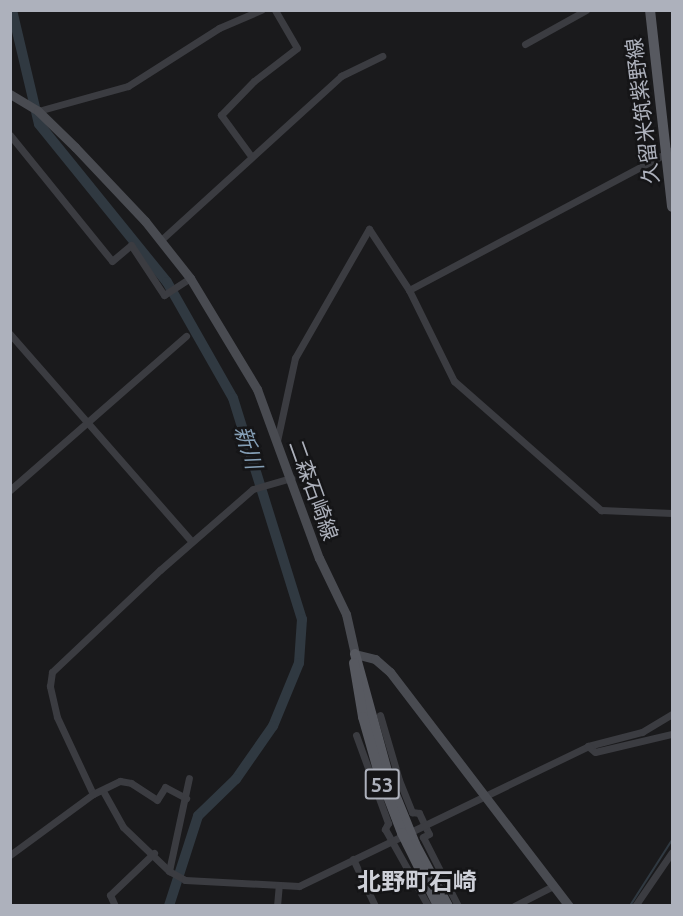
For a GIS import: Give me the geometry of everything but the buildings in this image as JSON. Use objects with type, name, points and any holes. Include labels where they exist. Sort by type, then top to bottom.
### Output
[{"type":"main road","name":"久留米筑紫野線","points":[[650,10],[670,152],[672,207]]},
{"type":"main road","name":"二森石崎線","points":[[11,96],[38,111],[161,240],[190,278],[251,376],[319,558],[345,614],[355,654]]},
{"type":"main road","points":[[355,654],[375,659],[390,672],[552,887],[569,906]]},
{"type":"main road","name":"53","points":[[355,654],[378,745],[406,832],[438,906]]},
{"type":"main road","name":"53","points":[[406,832],[448,906]]},
{"type":"street","points":[[38,111],[128,86],[219,28],[261,10]]},
{"type":"street","points":[[251,156],[222,115],[254,81],[297,48],[275,10]]},
{"type":"street","points":[[525,44],[586,10]]},
{"type":"street","points":[[161,240],[341,76],[382,56]]},
{"type":"street","points":[[10,135],[112,261],[131,245],[164,295],[190,278]]},
{"type":"street","points":[[409,290],[670,152]]},
{"type":"street","points":[[277,441],[295,358],[369,229],[409,290],[454,381],[601,510],[672,513]]},
{"type":"street","points":[[10,334],[192,542]]},
{"type":"street","points":[[10,490],[186,336]]},
{"type":"street","points":[[93,794],[57,717],[50,679],[66,655],[253,489],[291,478]]},
{"type":"street","points":[[103,791],[123,827],[154,853],[169,871],[185,880],[298,886],[423,823],[588,746],[642,732],[672,714]]},
{"type":"street","points":[[380,715],[399,780],[412,812],[419,813],[429,834],[423,837],[458,906]]},
{"type":"street","points":[[588,746],[595,752],[672,734]]},
{"type":"street","points":[[356,735],[388,823],[385,829],[395,851],[400,850],[428,906]]},
{"type":"street","points":[[169,871],[189,778]]},
{"type":"street","points":[[10,855],[93,794],[126,780],[157,800],[165,787],[186,798]]},
{"type":"street","points":[[635,906],[672,852]]},
{"type":"street","points":[[115,906],[110,895],[154,853]]},
{"type":"street","points":[[353,859],[375,906]]},
{"type":"street","points":[[277,906],[279,885]]},
{"type":"street","points":[[514,906],[552,887]]},
{"type":"waterway","name":"新川","points":[[12,10],[39,124],[167,282],[233,398],[302,619],[299,663],[273,726],[236,779],[198,816],[169,906]]},
{"type":"waterway","points":[[630,906],[672,840]]},
{"type":"district","name":"北野町石崎","points":[[417,882]]}]
